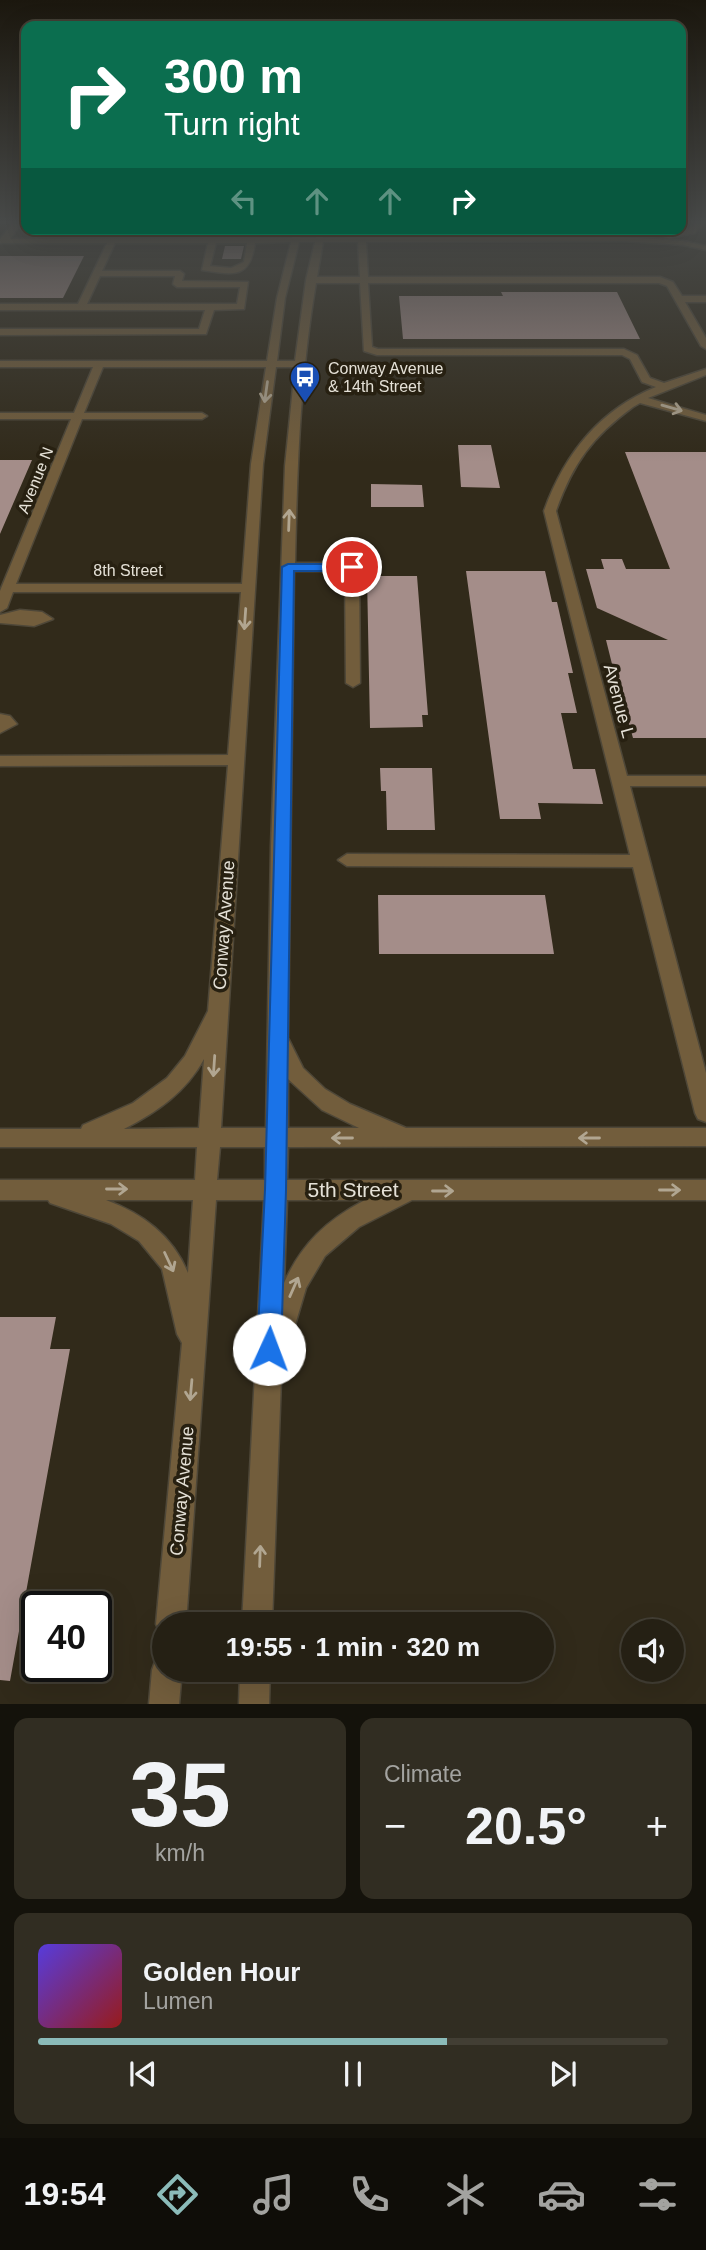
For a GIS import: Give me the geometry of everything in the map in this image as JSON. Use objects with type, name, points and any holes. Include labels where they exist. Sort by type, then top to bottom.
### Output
[{"type":"street","points":[[81,307],[83,303]]},
{"type":"street","points":[[0,307],[241,307],[242,303]]},
{"type":"street","name":"Conway Avenue","points":[[171,1612],[194,1351],[257,464],[280,303]]},
{"type":"street","points":[[258,1612],[276,1190],[288,567],[299,364],[307,303]]},
{"type":"street","points":[[364,303],[366,348],[370,350],[624,352],[634,357],[646,380],[663,386]]},
{"type":"street","points":[[680,303],[706,346]]},
{"type":"street","points":[[0,332],[202,332],[209,307]]},
{"type":"street","points":[[0,364],[299,364]]},
{"type":"street","name":"Avenue N","points":[[2,616],[5,589],[99,364]]},
{"type":"street","name":"Avenue L","points":[[706,372],[663,386],[607,419],[586,439],[556,491],[550,512],[706,1113]]},
{"type":"street","points":[[639,399],[706,418]]},
{"type":"street","points":[[0,416],[202,416]]},
{"type":"street","points":[[288,567],[352,567],[353,683]]},
{"type":"street","name":"8th Street","points":[[5,589],[248,587]]},
{"type":"street","points":[[0,719],[5,719],[9,724],[0,728]]},
{"type":"street","points":[[0,761],[235,760]]},
{"type":"street","points":[[620,781],[706,781]]},
{"type":"street","points":[[347,860],[641,861]]},
{"type":"street","points":[[67,1137],[110,1126],[149,1104],[183,1076],[218,1008]]},
{"type":"street","points":[[278,1036],[294,1072],[313,1092],[340,1111],[411,1138]]},
{"type":"street","points":[[0,1138],[706,1137]]},
{"type":"street","name":"5th Street","points":[[0,1190],[706,1190]]},
{"type":"street","points":[[27,1190],[70,1198],[116,1214],[150,1236],[169,1258],[194,1351]]},
{"type":"street","points":[[268,1376],[287,1304],[307,1259],[333,1230],[365,1210],[412,1191]]},
{"type":"street","points":[[164,1704],[166,1682]]},
{"type":"street","points":[[254,1704],[255,1682]]},
{"type":"building","points":[[400,303],[622,303],[640,339],[403,339]]},
{"type":"building","points":[[458,445],[491,445],[500,488],[461,487]]},
{"type":"building","points":[[625,452],[706,452],[706,738],[633,738],[612,664],[606,640],[668,640],[597,608],[586,569],[604,569],[601,559],[622,559],[626,569],[670,569]]},
{"type":"building","points":[[0,460],[32,460],[0,534]]},
{"type":"building","points":[[371,484],[422,485],[424,507],[371,507]]},
{"type":"building","points":[[466,571],[545,571],[552,602],[557,602],[573,673],[568,673],[577,713],[561,713],[573,769],[595,769],[603,804],[538,803],[541,819],[500,819]]},
{"type":"building","points":[[367,576],[417,576],[428,715],[422,715],[423,727],[370,728]]},
{"type":"building","points":[[380,768],[432,768],[435,830],[387,830],[386,791],[381,791]]},
{"type":"building","points":[[378,895],[545,895],[554,954],[379,954]]},
{"type":"building","points":[[0,1317],[56,1317],[50,1349],[70,1349],[26,1591],[21,1591],[21,1620],[10,1681],[0,1680]]},
{"type":"place","name":"Conway Avenue & 14th Street","points":[[305,404]]},
{"type":"route","points":[[269,1349],[276,1190],[280,846],[288,567],[352,567]]}]
